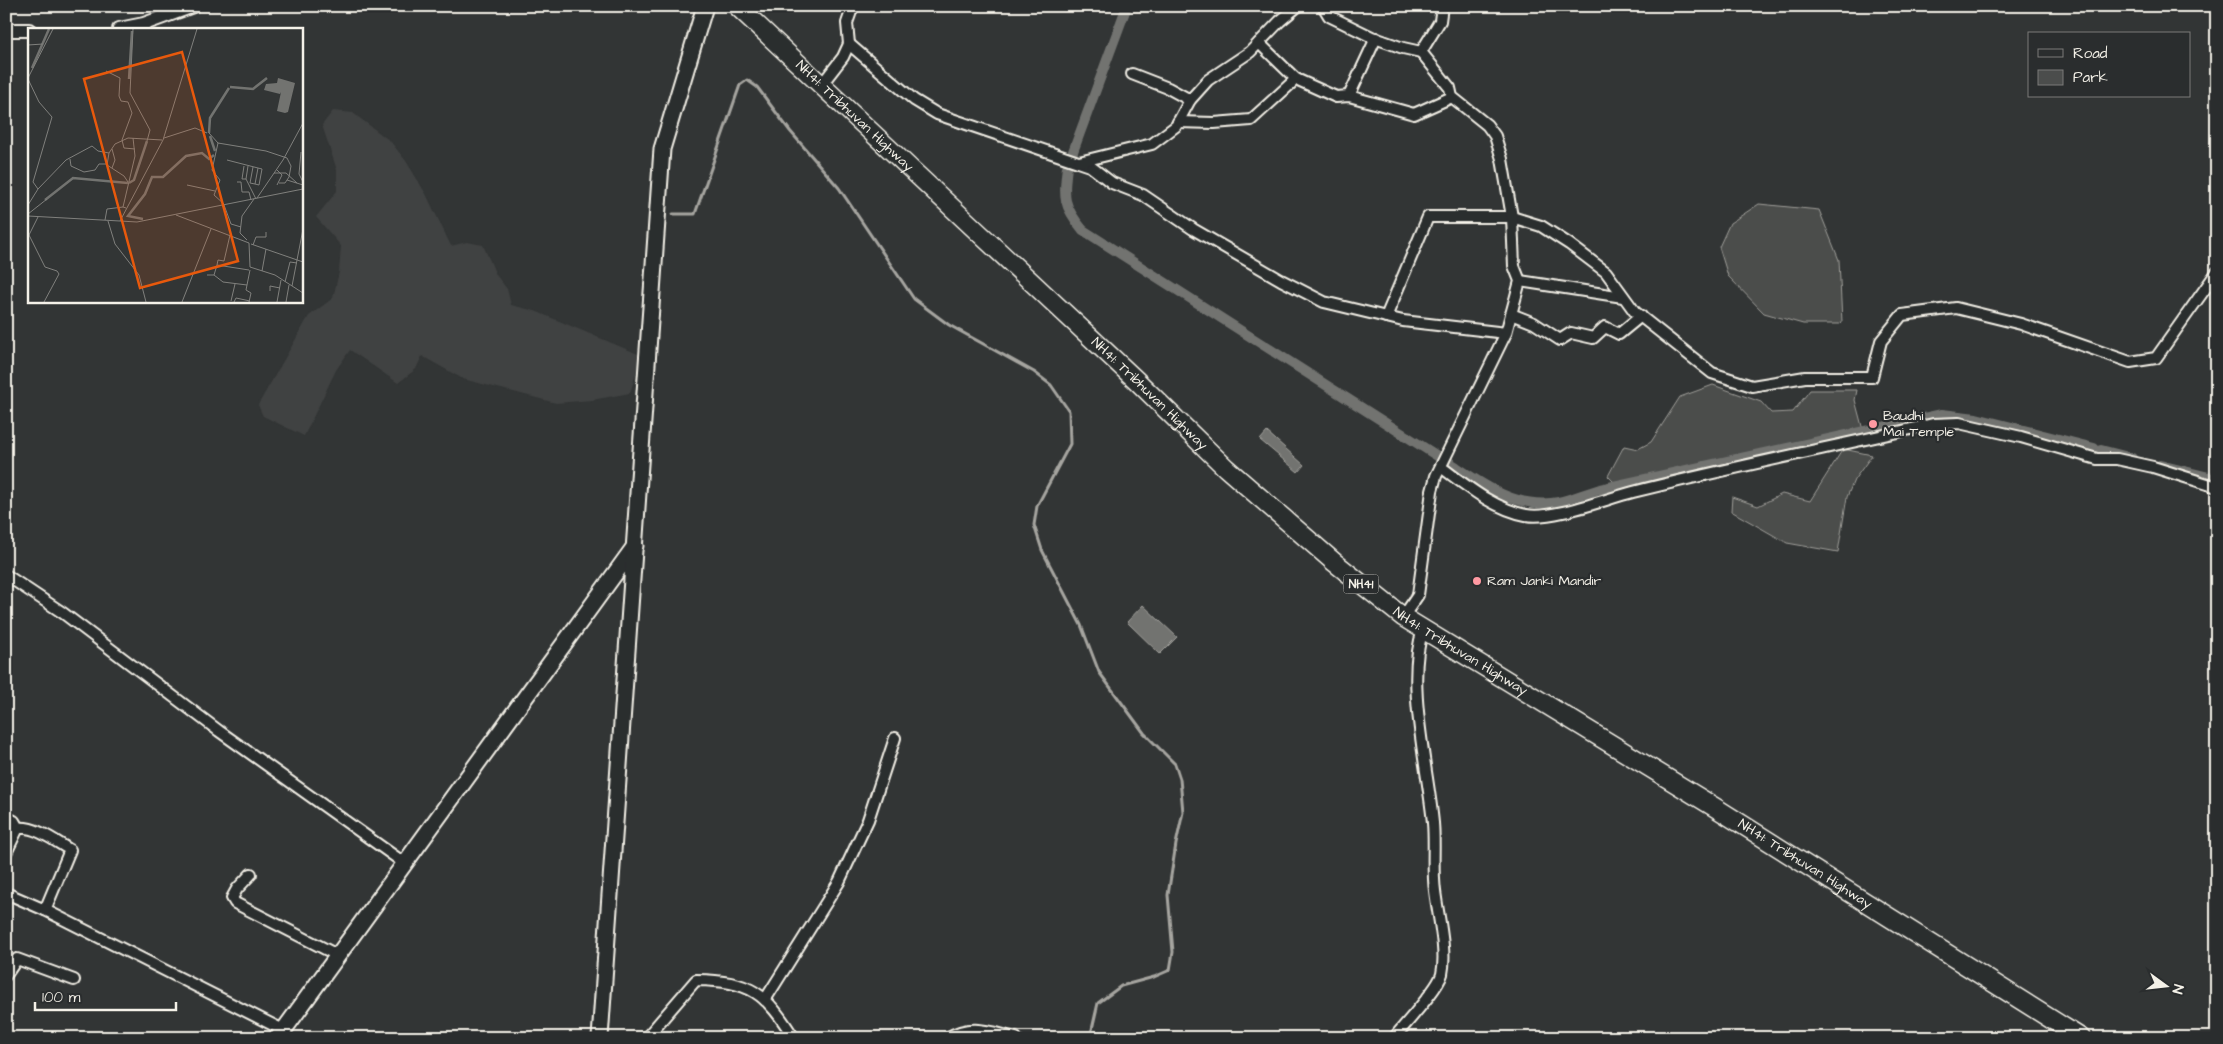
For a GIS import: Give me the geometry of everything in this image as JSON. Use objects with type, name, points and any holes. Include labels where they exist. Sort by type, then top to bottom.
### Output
[{"type":"highway","name":"NH41: Tribhuvan Highway","points":[[737,6],[1136,380],[1226,468],[1334,562],[1404,617],[1716,808],[2080,1038]]},
{"type":"main road","points":[[600,1038],[662,149],[705,6]]},
{"type":"main road","points":[[280,1034],[635,546]]},
{"type":"street","points":[[124,28],[144,24],[193,6]]},
{"type":"street","points":[[822,84],[843,57],[849,44],[847,23],[853,6]]},
{"type":"street","points":[[1079,162],[1152,144],[1176,126],[1190,100],[1208,80],[1250,52],[1298,6]]},
{"type":"street","points":[[1323,6],[1328,16],[1376,38],[1402,48],[1421,52],[1450,88],[1452,97],[1487,125],[1495,136],[1502,158],[1512,218],[1514,266],[1520,281],[1506,333],[1441,467],[1432,491],[1418,595],[1404,617]]},
{"type":"street","points":[[1421,52],[1440,21],[1442,6]]},
{"type":"street","points":[[6,30],[28,30]]},
{"type":"street","points":[[1349,96],[1376,38]]},
{"type":"street","points":[[1259,43],[1296,80],[1336,97],[1349,96],[1414,114],[1452,97]]},
{"type":"street","points":[[849,44],[914,100],[937,114],[1090,166],[1112,182],[1143,196],[1201,234],[1281,280],[1324,302],[1403,321],[1465,330],[1506,333]]},
{"type":"street","points":[[1132,74],[1168,88],[1190,100]]},
{"type":"street","points":[[1178,122],[1214,123],[1251,120],[1296,80]]},
{"type":"street","points":[[1386,317],[1428,217],[1512,218],[1541,226],[1606,272],[1623,297],[1641,316],[1712,374],[1752,386],[1805,377],[1872,376],[1881,341],[1902,314],[1956,308],[2021,324],[2130,362],[2156,358],[2217,272]]},
{"type":"street","points":[[1520,281],[1577,288],[1623,297]]},
{"type":"street","points":[[1511,314],[1534,322],[1560,340],[1571,333],[1593,338],[1605,326],[1619,334],[1641,316]]},
{"type":"street","points":[[1441,467],[1484,498],[1509,510],[1526,515],[1542,516],[1633,492],[1933,424],[1960,423],[2021,437],[2097,459],[2117,459],[2153,467],[2217,487]]},
{"type":"street","points":[[6,575],[63,613],[219,731],[404,863]]},
{"type":"street","points":[[1394,1038],[1434,988],[1441,976],[1443,958],[1433,874],[1433,824],[1416,681],[1417,646],[1423,630]]},
{"type":"street","points":[[765,1000],[839,882],[868,820],[895,738]]},
{"type":"street","points":[[6,817],[14,821],[18,828]]},
{"type":"street","points":[[18,828],[28,826],[70,850],[44,910]]},
{"type":"street","points":[[6,853],[18,828]]},
{"type":"street","points":[[251,874],[232,898],[235,903],[337,955]]},
{"type":"street","points":[[6,893],[44,910],[280,1034]]},
{"type":"street","points":[[6,975],[17,960],[74,980]]},
{"type":"street","points":[[646,1038],[696,980],[726,981],[753,990],[777,1011],[794,1038]]},
{"type":"street","points":[[947,1038],[958,1031],[973,1029],[1016,1038]]},
{"type":"shaded area","points":[[333,111],[353,113],[390,141],[406,161],[426,194],[451,246],[467,242],[483,245],[496,275],[507,289],[511,305],[535,311],[638,354],[639,364],[630,393],[592,400],[556,403],[463,379],[422,356],[416,369],[398,383],[350,350],[336,370],[304,436],[263,416],[258,405],[309,316],[333,298],[339,272],[341,246],[316,217],[337,191],[337,170],[322,125]]},
{"type":"shaded area","points":[[1267,432],[1304,465],[1298,472],[1260,440]]},
{"type":"shaded area","points":[[1143,605],[1177,637],[1160,654],[1127,622]]},
{"type":"green space","points":[[1759,204],[1819,210],[1839,260],[1842,322],[1840,324],[1803,324],[1764,313],[1728,276],[1719,247],[1730,223]]},
{"type":"green space","points":[[1713,385],[1761,402],[1771,413],[1793,412],[1810,390],[1857,390],[1855,400],[1864,434],[1620,488],[1608,476],[1624,446],[1638,449],[1651,442],[1680,397]]},
{"type":"green space","points":[[1843,449],[1872,455],[1854,480],[1847,497],[1838,552],[1787,543],[1731,511],[1732,497],[1758,506],[1782,494],[1810,501]]},
{"type":"waterway","points":[[1071,157],[1127,6]]},
{"type":"waterway","points":[[673,214],[695,214],[740,85],[747,80],[757,87],[790,131],[839,188],[914,299],[949,325],[1034,372],[1051,385],[1069,411],[1070,444],[1037,506],[1034,525],[1042,550],[1081,625],[1099,672],[1144,733],[1175,764],[1180,779],[1183,812],[1168,895],[1173,952],[1170,970],[1154,977],[1121,986],[1098,1003],[1090,1038]]},
{"type":"waterway","points":[[1067,167],[1066,201],[1076,222],[1083,230],[1442,459]]},
{"type":"waterway","points":[[1449,462],[1497,492],[1523,501],[1551,503],[1600,489],[1942,414],[1976,418],[2094,448]]},
{"type":"waterway","points":[[2101,450],[2132,458]]},
{"type":"waterway","points":[[2160,465],[2217,479]]},
{"type":"place","name":"Baudhi Mai Temple","points":[[1873,424]]},
{"type":"place","name":"Ram Janki Mandir","points":[[1477,581]]}]
